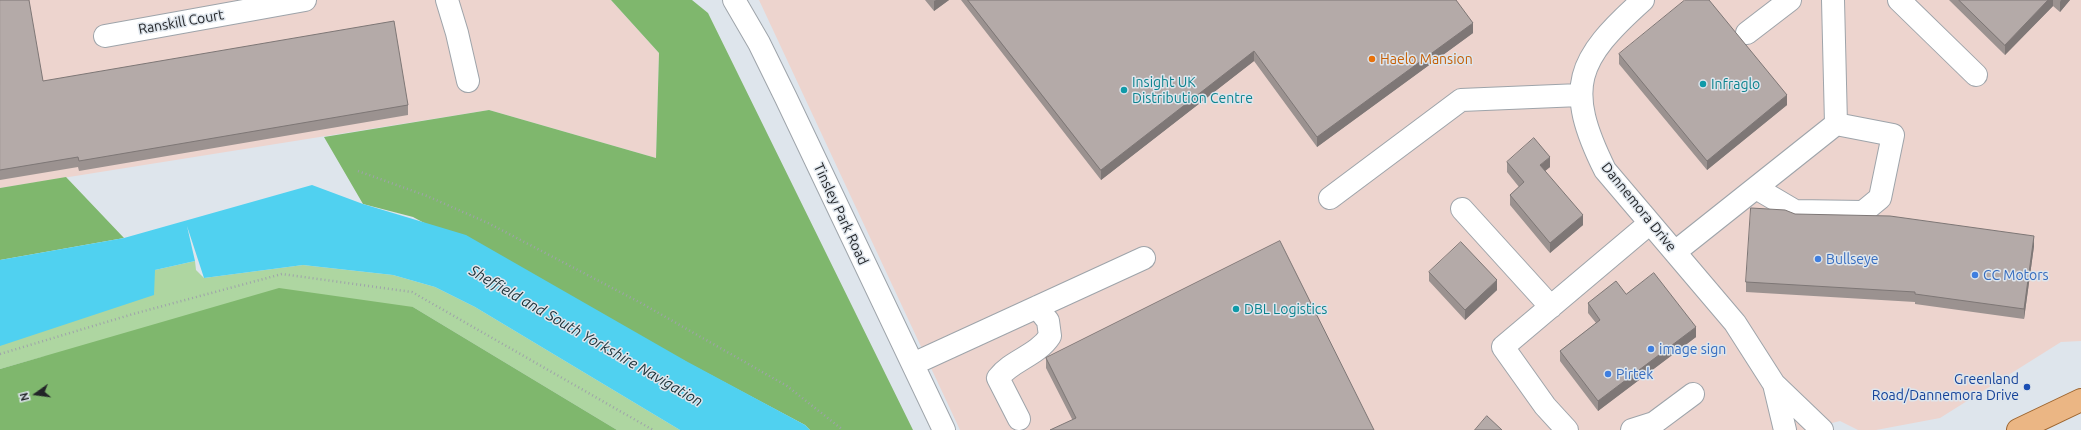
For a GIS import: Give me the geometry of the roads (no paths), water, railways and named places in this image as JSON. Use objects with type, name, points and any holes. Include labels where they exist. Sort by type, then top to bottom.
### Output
[{"type":"main road","points":[[2018,430],[2081,400]]},
{"type":"street","name":"Ranskill Court","points":[[105,36],[305,0]]},
{"type":"street","points":[[447,0],[457,33],[468,80]]},
{"type":"street","name":"Tinsley Park Road","points":[[734,0],[759,43],[944,430]]},
{"type":"street","name":"Dannemora Drive","points":[[1643,0],[1615,25],[1597,47],[1585,69],[1580,95],[1584,120],[1592,143],[1605,170],[1735,323],[1774,384],[1822,430]]},
{"type":"street","points":[[1747,33],[1790,0]]},
{"type":"street","points":[[1833,0],[1836,124]]},
{"type":"street","points":[[1899,0],[1976,75]]},
{"type":"street","points":[[1330,198],[1461,100],[1580,95]]},
{"type":"street","points":[[1676,252],[1756,188],[1836,124],[1893,135],[1880,198],[1863,212],[1795,211],[1756,188]]},
{"type":"street","points":[[1462,209],[1551,306]]},
{"type":"street","points":[[1568,430],[1545,406],[1503,348],[1650,223]]},
{"type":"street","points":[[913,364],[1144,258]]},
{"type":"street","points":[[1019,419],[998,378],[1009,368],[1039,350],[1050,336],[1048,321],[1037,307]]},
{"type":"street","name":"Dannemora Drive","points":[[1774,384],[1785,430]]},
{"type":"street","points":[[1632,430],[1654,423],[1693,394]]},
{"type":"water","name":"Sheffield and South Yorkshire Navigation","points":[[312,185],[363,204],[466,235],[686,361],[805,425],[810,430],[680,430],[475,307],[435,287],[393,275],[303,265],[204,278],[187,226],[195,261],[155,270],[154,295],[0,346],[0,260],[124,238]]},
{"type":"place","name":"Haelo Mansion","points":[[1372,59]]},
{"type":"place","name":"Infraglo","points":[[1703,84]]},
{"type":"place","name":"Insight UK Distribution Centre","points":[[1124,90]]},
{"type":"place","name":"Bullseye","points":[[1818,259]]},
{"type":"place","name":"CC Motors","points":[[1975,275]]},
{"type":"place","name":"DBL Logistics","points":[[1236,309]]},
{"type":"place","name":"image sign","points":[[1651,349]]},
{"type":"place","name":"Pirtek","points":[[1608,374]]},
{"type":"place","name":"Greenland Road/Dannemora Drive","points":[[2027,387]]}]
